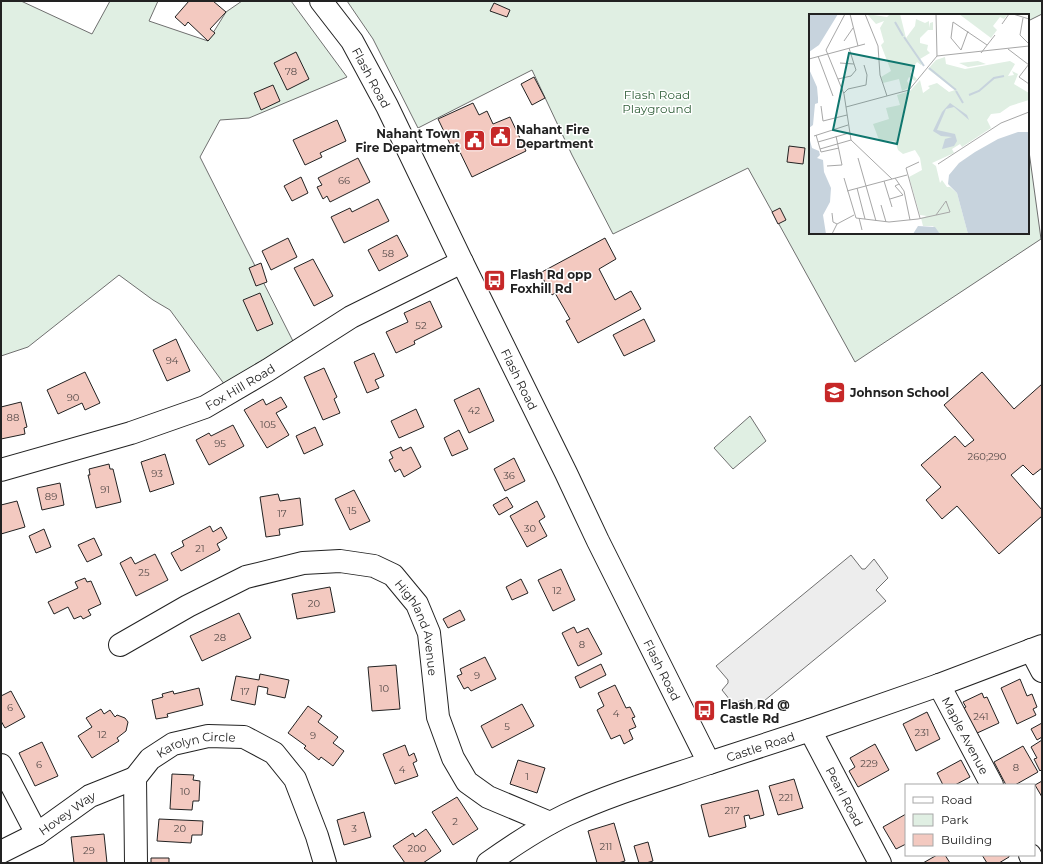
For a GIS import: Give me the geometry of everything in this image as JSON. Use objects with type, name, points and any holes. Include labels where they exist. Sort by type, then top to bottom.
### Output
[{"type":"street","name":"Flash Road","points":[[321,1],[352,41],[387,106],[462,262],[547,432],[598,540],[709,762]]},
{"type":"street","name":"Fox Hill Road","points":[[1,470],[131,433],[205,406],[268,370],[351,317],[462,262]]},
{"type":"street","name":"Highland Avenue","points":[[120,645],[188,606],[246,578],[303,564],[340,561],[374,566],[393,575],[417,604],[429,633],[438,717],[453,758],[467,782],[488,797],[550,824]]},
{"type":"street","name":"Castle Road","points":[[488,863],[566,815],[604,800],[709,762],[810,730],[939,685],[1036,648]]},
{"type":"street","points":[[1036,648],[1042,671]]},
{"type":"street","name":"Maple Avenue","points":[[939,685],[991,784]]},
{"type":"street","name":"Pearl Road","points":[[810,730],[880,863]]},
{"type":"street","name":"Karolyn Circle","points":[[135,778],[150,759],[173,744],[208,736],[244,738],[274,753],[295,779],[317,836],[325,863]]},
{"type":"street","points":[[1,766],[37,834]]},
{"type":"street","points":[[135,778],[136,863]]},
{"type":"street","name":"Hovey Way","points":[[1,852],[37,834],[90,796],[135,778]]},
{"type":"green space","points":[[1,1],[21,1],[92,34],[110,1],[158,1],[149,21],[208,41],[226,12],[242,1],[291,1],[347,77],[249,118],[220,120],[200,157],[298,351],[230,392],[170,310],[153,300],[119,275],[28,347],[1,356]]},
{"type":"green space","name":"Flash Road Playground","points":[[347,1],[1042,1],[1042,14],[1029,20],[1029,14],[809,14],[809,234],[1029,234],[1029,151],[1041,239],[855,362],[748,168],[613,234],[572,155],[532,70],[418,128],[373,39]]},
{"type":"green space","points":[[750,416],[766,441],[733,469],[714,448]]},
{"type":"shaded area","points":[[851,555],[862,569],[865,569],[874,559],[888,578],[876,590],[886,601],[753,710],[744,700],[734,705],[722,690],[728,683],[728,680],[716,666]]},
{"type":"building","points":[[189,1],[213,1],[226,12],[210,29],[215,33],[208,41],[188,22],[185,26],[175,17]]},
{"type":"building","points":[[494,3],[510,10],[507,17],[490,11]]},
{"type":"building","points":[[296,52],[309,79],[287,90],[274,63]]},
{"type":"building","points":[[534,77],[545,98],[532,105],[521,84]]},
{"type":"building","points":[[273,85],[280,101],[261,110],[254,93]]},
{"type":"building","points":[[473,103],[479,115],[487,111],[493,124],[510,117],[526,151],[472,177],[457,146],[452,148],[438,119]]},
{"type":"building","points":[[337,120],[346,141],[320,153],[322,157],[305,165],[293,140]]},
{"type":"building","points":[[789,146],[805,148],[803,164],[787,162]]},
{"type":"building","points":[[358,158],[370,182],[330,202],[327,196],[323,199],[317,187],[322,185],[318,178]]},
{"type":"building","points":[[301,177],[308,193],[292,201],[284,186]]},
{"type":"building","points":[[378,199],[389,221],[344,243],[331,217],[350,208],[352,212]]},
{"type":"building","points":[[780,208],[786,220],[778,224],[772,212]]},
{"type":"building","points":[[397,235],[408,256],[379,271],[368,250]]},
{"type":"building","points":[[288,238],[297,257],[271,270],[262,251]]},
{"type":"building","points":[[605,238],[616,259],[599,269],[615,300],[631,291],[641,309],[578,343],[566,321],[570,319],[555,293],[552,295],[540,273]]},
{"type":"building","points":[[313,259],[333,296],[314,306],[294,268]]},
{"type":"building","points":[[261,263],[267,282],[256,286],[249,268]]},
{"type":"building","points":[[260,293],[273,324],[257,331],[243,300]]},
{"type":"building","points":[[430,301],[442,327],[414,341],[415,344],[396,353],[386,332],[408,322],[404,313]]},
{"type":"building","points":[[644,319],[655,341],[624,356],[613,335]]},
{"type":"building","points":[[176,339],[190,371],[167,381],[153,350]]},
{"type":"building","points":[[374,353],[384,376],[375,380],[379,388],[367,393],[354,362]]},
{"type":"building","points":[[324,368],[337,397],[334,399],[340,413],[323,420],[304,377]]},
{"type":"building","points":[[85,372],[100,403],[85,410],[82,403],[58,414],[47,390]]},
{"type":"building","points":[[982,372],[1014,409],[1042,384],[1042,468],[1033,475],[1023,465],[1011,475],[1042,510],[1042,516],[999,554],[957,506],[942,519],[926,500],[941,487],[921,465],[955,436],[965,447],[974,440],[944,405]]},
{"type":"building","points":[[479,388],[494,421],[469,433],[454,400]]},
{"type":"building","points":[[281,397],[287,407],[276,413],[289,435],[267,448],[244,410],[263,399],[266,405]]},
{"type":"building","points":[[21,402],[27,427],[24,428],[25,434],[1,439],[1,407]]},
{"type":"building","points":[[416,409],[424,427],[399,438],[391,421]]},
{"type":"building","points":[[233,425],[244,446],[209,465],[196,440],[209,433],[211,436]]},
{"type":"building","points":[[315,427],[323,445],[304,454],[296,436]]},
{"type":"building","points":[[459,430],[468,449],[452,456],[444,438]]},
{"type":"building","points":[[401,447],[403,451],[411,447],[421,467],[404,477],[400,469],[395,472],[389,460],[393,458],[390,452]]},
{"type":"building","points":[[165,454],[174,484],[150,492],[141,462]]},
{"type":"building","points":[[514,458],[525,481],[505,491],[494,469]]},
{"type":"building","points":[[109,464],[110,469],[113,469],[121,502],[96,508],[88,475],[90,475],[89,469]]},
{"type":"building","points":[[60,483],[64,505],[42,510],[37,488]]},
{"type":"building","points":[[354,490],[370,521],[350,530],[335,499]]},
{"type":"building","points":[[278,494],[280,501],[300,498],[303,525],[279,529],[280,535],[266,537],[260,497]]},
{"type":"building","points":[[507,497],[513,507],[499,515],[493,505]]},
{"type":"building","points":[[17,501],[25,527],[1,534],[1,505]]},
{"type":"building","points":[[537,501],[545,517],[539,521],[547,536],[527,547],[510,516]]},
{"type":"building","points":[[210,526],[213,532],[221,527],[227,538],[217,544],[220,550],[181,571],[171,553],[184,546],[182,541]]},
{"type":"building","points":[[44,529],[51,547],[36,553],[29,536]]},
{"type":"building","points":[[94,538],[102,555],[87,562],[78,545]]},
{"type":"building","points":[[155,554],[168,580],[136,596],[120,563],[131,557],[135,564]]},
{"type":"building","points":[[561,569],[575,600],[553,611],[538,580]]},
{"type":"building","points":[[85,578],[87,582],[91,581],[101,604],[88,610],[91,615],[83,619],[81,616],[74,619],[68,607],[54,614],[48,602],[78,588],[75,582]]},
{"type":"building","points":[[521,579],[528,593],[512,600],[506,587]]},
{"type":"building","points":[[330,587],[335,612],[297,619],[292,594]]},
{"type":"building","points":[[460,610],[465,620],[448,628],[443,619]]},
{"type":"building","points":[[239,613],[251,638],[202,661],[190,636]]},
{"type":"building","points":[[574,627],[577,633],[588,628],[602,654],[578,666],[562,633]]},
{"type":"building","points":[[485,657],[496,679],[471,691],[468,687],[464,689],[457,676],[462,674],[460,669]]},
{"type":"building","points":[[601,664],[606,675],[580,688],[575,677]]},
{"type":"building","points":[[396,665],[400,709],[372,711],[368,667]]},
{"type":"building","points":[[260,674],[289,680],[285,698],[267,694],[268,688],[258,686],[255,705],[231,700],[236,676],[259,680]]},
{"type":"building","points":[[1020,679],[1027,696],[1032,694],[1037,707],[1033,709],[1036,715],[1017,724],[1001,688]]},
{"type":"building","points":[[615,685],[626,708],[630,707],[635,717],[632,718],[636,727],[629,730],[633,739],[624,744],[620,735],[611,739],[597,710],[604,706],[598,693]]},
{"type":"building","points":[[199,688],[203,705],[167,714],[168,717],[156,719],[152,700],[163,697],[162,694],[173,691],[174,694]]},
{"type":"building","points":[[11,691],[25,717],[5,728],[1,721],[1,696]]},
{"type":"building","points":[[982,693],[984,698],[987,697],[999,723],[975,734],[962,709],[966,707],[963,702]]},
{"type":"building","points":[[522,704],[534,726],[492,748],[481,726]]},
{"type":"building","points":[[308,706],[322,716],[318,722],[338,737],[333,743],[344,751],[333,766],[321,757],[319,760],[304,748],[306,746],[288,733]]},
{"type":"building","points":[[101,709],[104,714],[110,710],[115,717],[117,715],[125,718],[128,722],[126,731],[117,738],[119,741],[92,758],[78,736],[92,727],[86,718]]},
{"type":"building","points":[[927,712],[940,739],[916,751],[903,724]]},
{"type":"building","points":[[1042,723],[1042,737],[1037,740],[1031,729]]},
{"type":"building","points":[[1042,740],[1042,769],[1040,771],[1034,759],[1037,758],[1031,747]]},
{"type":"building","points":[[42,742],[58,776],[35,786],[19,753]]},
{"type":"building","points":[[875,744],[889,770],[858,787],[849,771],[855,767],[850,758]]},
{"type":"building","points":[[405,745],[409,756],[414,753],[417,761],[413,763],[418,776],[395,784],[383,754]]},
{"type":"building","points":[[1023,746],[1038,772],[1017,784],[1005,784],[994,762]]},
{"type":"building","points":[[518,760],[545,768],[537,793],[510,784]]},
{"type":"building","points":[[961,760],[970,777],[957,784],[942,784],[937,773]]},
{"type":"building","points":[[172,774],[194,775],[193,780],[200,781],[199,801],[193,801],[192,810],[170,809]]},
{"type":"building","points":[[794,779],[803,808],[778,815],[769,786]]},
{"type":"building","points":[[1042,781],[1042,797],[1035,785]]},
{"type":"building","points":[[758,790],[764,815],[750,819],[749,815],[744,816],[746,827],[709,837],[701,805]]},
{"type":"building","points":[[457,797],[478,829],[453,845],[432,812]]},
{"type":"building","points":[[364,812],[371,837],[344,845],[337,820]]},
{"type":"building","points":[[905,815],[905,844],[896,849],[883,827]]},
{"type":"building","points":[[159,819],[203,821],[202,835],[192,835],[191,843],[157,841]]},
{"type":"building","points":[[614,823],[625,861],[618,863],[597,863],[588,831]]},
{"type":"building","points":[[426,829],[441,851],[423,863],[405,863],[393,846],[413,833],[415,837]]},
{"type":"building","points":[[104,834],[107,863],[74,863],[71,837]]},
{"type":"building","points":[[648,842],[653,861],[639,863],[634,846]]},
{"type":"building","points":[[935,856],[946,856],[950,863],[923,863]]},
{"type":"building","points":[[983,856],[1009,856],[999,863],[987,863]]},
{"type":"building","points":[[151,858],[169,858],[169,863],[151,863]]},
{"type":"place","name":"Nahant Fire Department","points":[[501,136]]},
{"type":"place","name":"Nahant Town Fire Department","points":[[475,140]]},
{"type":"place","name":"Flash Rd opp Foxhill Rd","points":[[495,281]]},
{"type":"place","name":"Johnson School","points":[[834,392]]},
{"type":"place","name":"Flash Rd @ Castle Rd","points":[[704,711]]}]
